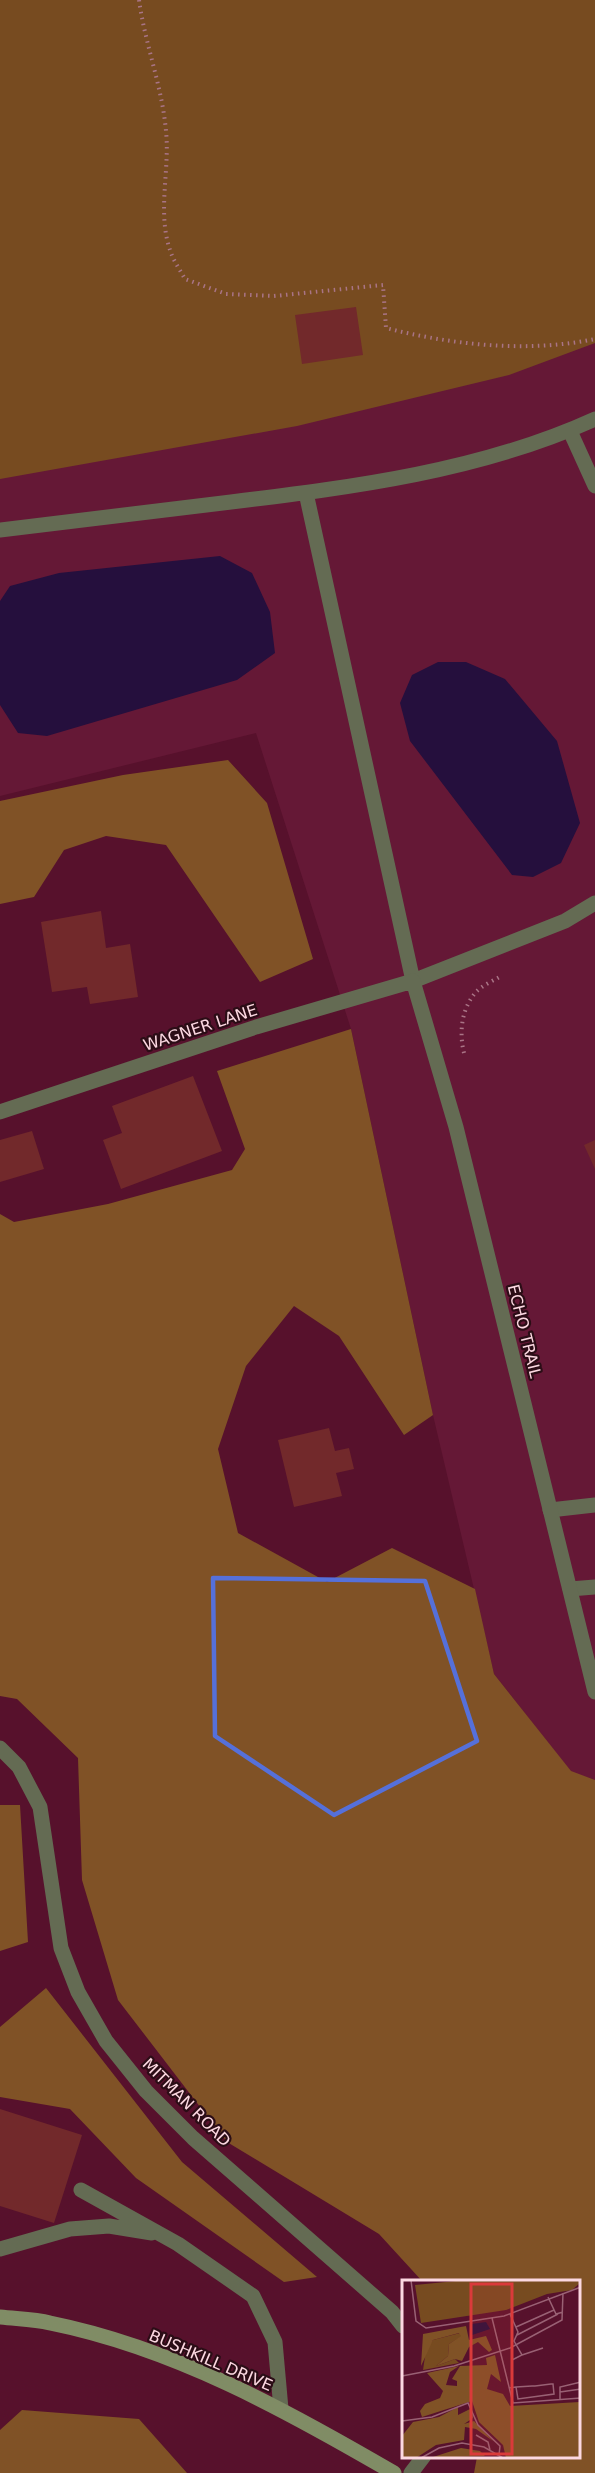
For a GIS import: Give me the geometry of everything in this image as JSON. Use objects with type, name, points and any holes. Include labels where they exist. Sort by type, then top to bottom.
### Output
[{"type":"main road","name":"BUSHKILL DRIVE","points":[[0,2316],[50,2323],[125,2344],[198,2370],[281,2409],[394,2473]]},
{"type":"street","points":[[0,530],[306,493],[392,480],[478,459],[570,431],[595,419]]},
{"type":"street","points":[[570,431],[595,486]]},
{"type":"street","name":"ECHO TRAIL","points":[[306,493],[413,981],[456,1127],[595,1692]]},
{"type":"street","name":"WAGNER LANE","points":[[0,1112],[256,1027],[413,981],[565,921],[595,903]]},
{"type":"street","points":[[550,1510],[595,1505]]},
{"type":"street","points":[[570,1589],[595,1587]]},
{"type":"street","name":"MITMAN ROAD","points":[[0,1748],[19,1767],[40,1807],[61,1948],[78,1992],[106,2041],[146,2091],[193,2138],[392,2312],[402,2325]]},
{"type":"street","points":[[81,2190],[164,2236],[253,2295],[275,2342],[281,2409]]},
{"type":"street","points":[[0,2249],[70,2229],[109,2226],[164,2236]]},
{"type":"street","points":[[411,2473],[423,2458]]},
{"type":"path","points":[[139,0],[157,78],[166,132],[165,229],[170,251],[185,279],[226,294],[274,296],[383,285],[386,327],[409,333],[500,345],[564,345],[595,339]]},
{"type":"path","points":[[466,1063],[460,1040],[464,1012],[477,991],[509,971]]},
{"type":"highlighted area","points":[[213,1578],[425,1581],[477,1741],[334,1815],[215,1736]]},
{"type":"shaded area","points":[[0,0],[595,0],[595,1780],[571,1772],[494,1674],[433,1415],[351,1029],[256,733],[0,796]]},
{"type":"shaded area","points":[[0,0],[595,0],[595,343],[509,375],[297,426],[0,479]]},
{"type":"shaded area","points":[[220,556],[252,573],[270,612],[275,653],[237,680],[47,736],[18,733],[0,705],[0,601],[10,586],[59,573]]},
{"type":"shaded area","points":[[438,662],[466,662],[505,679],[557,741],[580,823],[561,863],[533,877],[512,875],[410,741],[400,703],[412,675]]},
{"type":"shaded area","points":[[228,760],[267,803],[313,959],[260,982],[166,845],[106,836],[64,850],[34,897],[0,904],[0,801],[123,775]]},
{"type":"shaded area","points":[[351,1029],[433,1415],[404,1435],[339,1336],[294,1306],[246,1366],[218,1449],[238,1533],[327,1582],[392,1548],[475,1589],[494,1674],[571,1771],[595,1780],[595,2473],[474,2473],[477,2458],[580,2458],[580,2280],[421,2280],[379,2234],[227,2142],[118,2000],[82,1880],[78,1758],[17,1699],[0,1696],[0,1214],[14,1222],[108,1204],[232,1170],[245,1149],[217,1071]]},
{"type":"shaded area","points":[[0,1805],[20,1805],[28,1942],[0,1951]]},
{"type":"shaded area","points":[[46,1988],[182,2162],[317,2277],[284,2282],[136,2178],[70,2109],[0,2097],[0,2027]]},
{"type":"shaded area","points":[[22,2410],[139,2419],[187,2473],[0,2473],[0,2430]]},
{"type":"building","points":[[356,307],[363,355],[302,364],[295,315]]},
{"type":"building","points":[[101,911],[106,948],[130,944],[138,997],[90,1004],[87,987],[52,992],[41,922]]},
{"type":"building","points":[[193,1076],[222,1151],[121,1189],[103,1140],[122,1133],[112,1106]]},
{"type":"building","points":[[32,1131],[44,1169],[0,1182],[0,1140]]},
{"type":"building","points":[[595,1140],[595,1169],[584,1145]]},
{"type":"building","points":[[329,1428],[335,1451],[349,1448],[354,1469],[336,1473],[342,1496],[294,1507],[278,1440]]},
{"type":"building","points":[[0,2109],[82,2135],[54,2223],[0,2206]]}]
